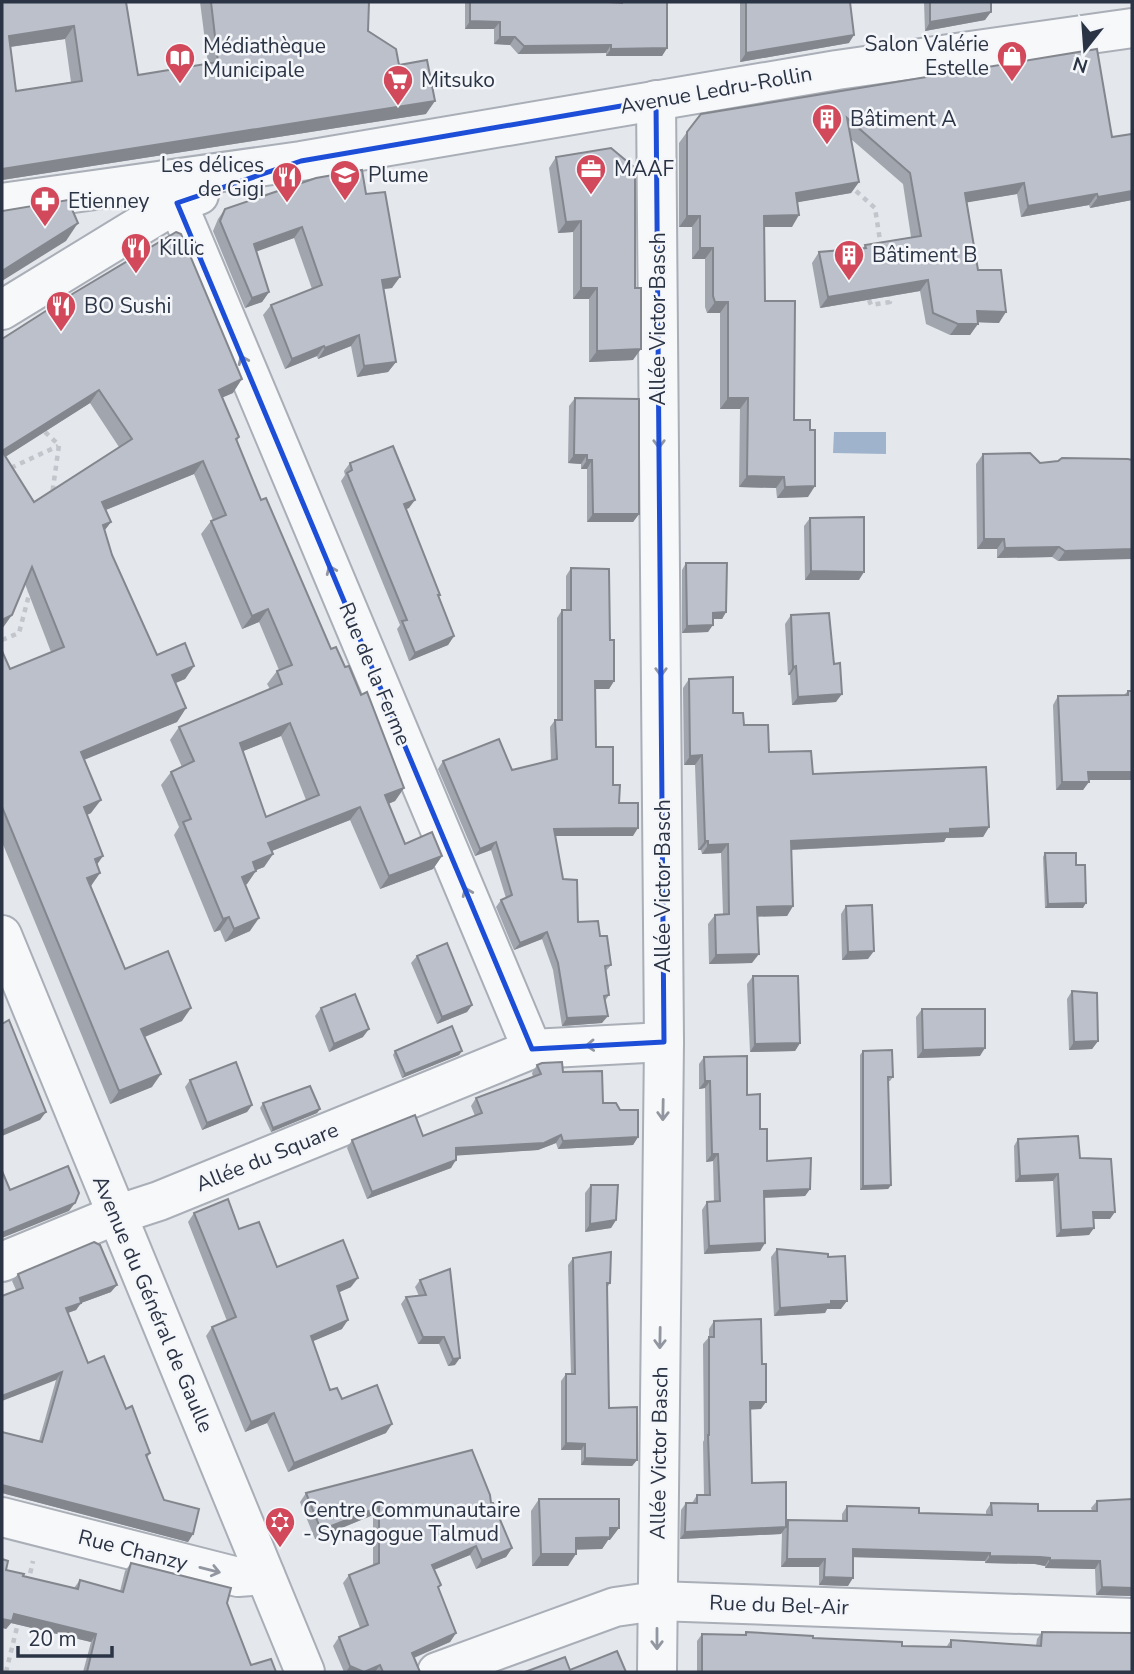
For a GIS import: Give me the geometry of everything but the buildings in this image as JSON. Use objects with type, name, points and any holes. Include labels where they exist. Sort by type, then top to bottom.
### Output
[{"type":"street","name":"Avenue Ledru-Rollin","points":[[2,310],[81,260],[171,192],[301,161],[656,100],[837,70],[1132,28]]},
{"type":"street","name":"Allée Victor Basch","points":[[656,100],[664,1042],[657,1672]]},
{"type":"street","points":[[2,203],[171,192]]},
{"type":"street","name":"Rue de la Ferme","points":[[171,192],[532,1049]]},
{"type":"street","name":"Avenue du Général de Gaulle","points":[[2,935],[305,1672]]},
{"type":"street","points":[[532,1049],[664,1042]]},
{"type":"street","name":"Allée du Square","points":[[2,1262],[532,1049]]},
{"type":"street","name":"Rue Chanzy","points":[[2,1517],[238,1577],[265,1575]]},
{"type":"street","name":"Rue du Bel-Air","points":[[437,1672],[615,1607],[657,1601],[1132,1618]]},
{"type":"path","points":[[856,191],[875,208],[881,248]]},
{"type":"path","points":[[869,300],[871,305],[890,302],[888,289]]},
{"type":"path","points":[[45,432],[59,445]]},
{"type":"path","points":[[2,472],[59,445]]},
{"type":"path","points":[[52,498],[59,445]]},
{"type":"path","points":[[2,640],[19,633],[32,586]]},
{"type":"path","points":[[27,1586],[41,1527]]},
{"type":"path","points":[[6,1672],[21,1610]]},
{"type":"highlighted area","points":[[656,100],[664,1042],[532,1049],[177,203],[301,161]]},
{"type":"water","points":[[834,432],[886,432],[886,454],[833,453]]},
{"type":"place","name":"Salon Valérie Estelle","points":[[1012,83]]},
{"type":"place","name":"Médiathèque Municipale","points":[[180,85]]},
{"type":"place","name":"Mitsuko","points":[[398,107]]},
{"type":"place","name":"Bâtiment A","points":[[827,146]]},
{"type":"place","name":"MAAF","points":[[591,196]]},
{"type":"place","name":"Plume","points":[[345,202]]},
{"type":"place","name":"Les délices de Gigi","points":[[287,204]]},
{"type":"place","name":"Etienney","points":[[45,228]]},
{"type":"place","name":"Killic","points":[[136,275]]},
{"type":"place","name":"Bâtiment B","points":[[849,282]]},
{"type":"place","name":"BO Sushi","points":[[61,333]]},
{"type":"place","name":"Centre Communautaire - Synagogue Talmud","points":[[280,1549]]}]
